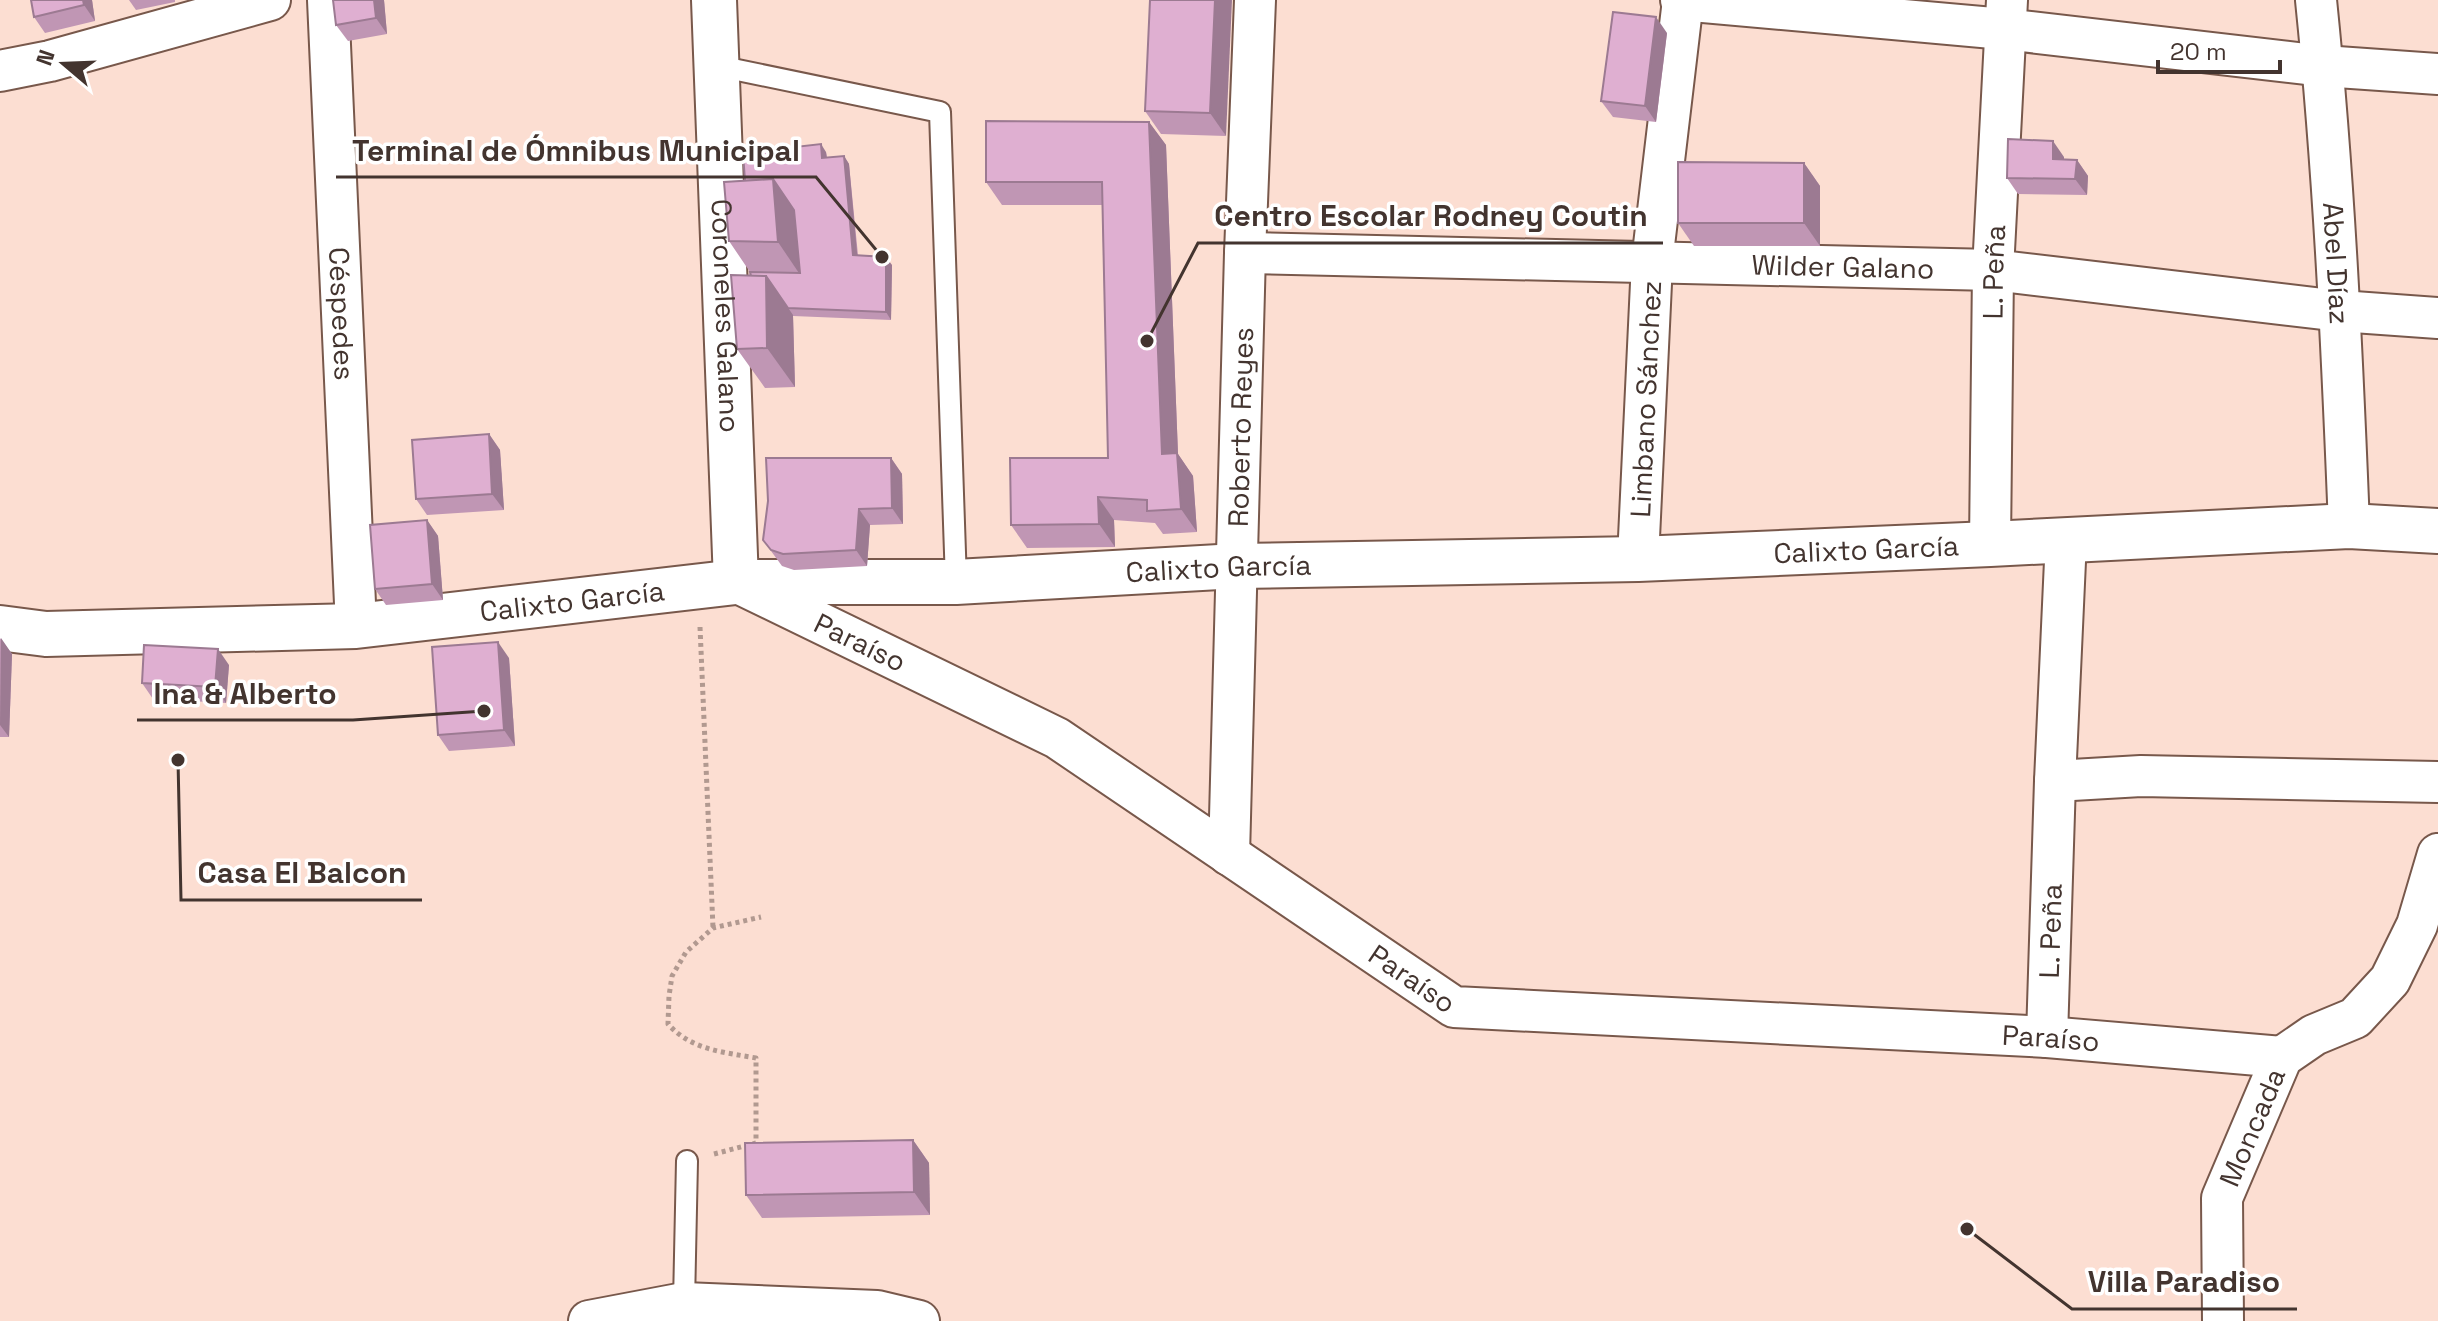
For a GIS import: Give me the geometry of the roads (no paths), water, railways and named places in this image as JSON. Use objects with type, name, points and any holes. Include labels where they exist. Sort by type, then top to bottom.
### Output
[{"type":"main road","name":"Coroneles Galano","points":[[714,0],[718,66],[717,584]]},
{"type":"main road","name":"Calixto García","points":[[0,628],[46,634],[356,626],[717,584],[956,582],[1237,566],[1638,559],[2349,526],[2438,531]]},
{"type":"street","points":[[0,71],[50,61],[270,0]]},
{"type":"street","name":"Céspedes","points":[[328,0],[356,626]]},
{"type":"street","name":"Roberto Reyes","points":[[1229,855],[1255,0]]},
{"type":"street","points":[[1682,0],[2006,14],[2323,66],[2438,74]]},
{"type":"street","name":"Limbano Sánchez","points":[[1638,559],[1652,262],[1682,0]]},
{"type":"street","name":"Abel Díaz","points":[[2316,0],[2340,311],[2349,526]]},
{"type":"street","name":"L. Peña","points":[[1990,544],[1993,270],[2006,14]]},
{"type":"street","name":"Wilder Galano","points":[[1245,253],[1993,270],[2340,311],[2438,318]]},
{"type":"street","name":"L. Peña","points":[[2047,1037],[2066,539]]},
{"type":"street","name":"Paraíso","points":[[717,584],[1057,738],[1454,1007],[2047,1037],[2282,1057]]},
{"type":"street","points":[[2055,781],[2141,776],[2438,782]]},
{"type":"street","name":"Moncada","points":[[2223,1321],[2222,1198],[2282,1057],[2314,1035],[2355,1018],[2390,980],[2417,925],[2438,854]]},
{"type":"street","points":[[589,1321],[684,1303],[877,1311],[919,1321]]},
{"type":"lane","points":[[718,66],[940,112],[956,582]]},
{"type":"lane","points":[[684,1303],[687,1161]]},
{"type":"place","name":"Terminal de Ómnibus Municipal","points":[[882,257]]},
{"type":"place","name":"Centro Escolar Rodney Coutin","points":[[1147,341]]},
{"type":"place","name":"Ina & Alberto","points":[[484,711]]},
{"type":"place","name":"Casa El Balcon","points":[[178,760]]},
{"type":"place","name":"Villa Paradiso","points":[[1967,1229]]}]
